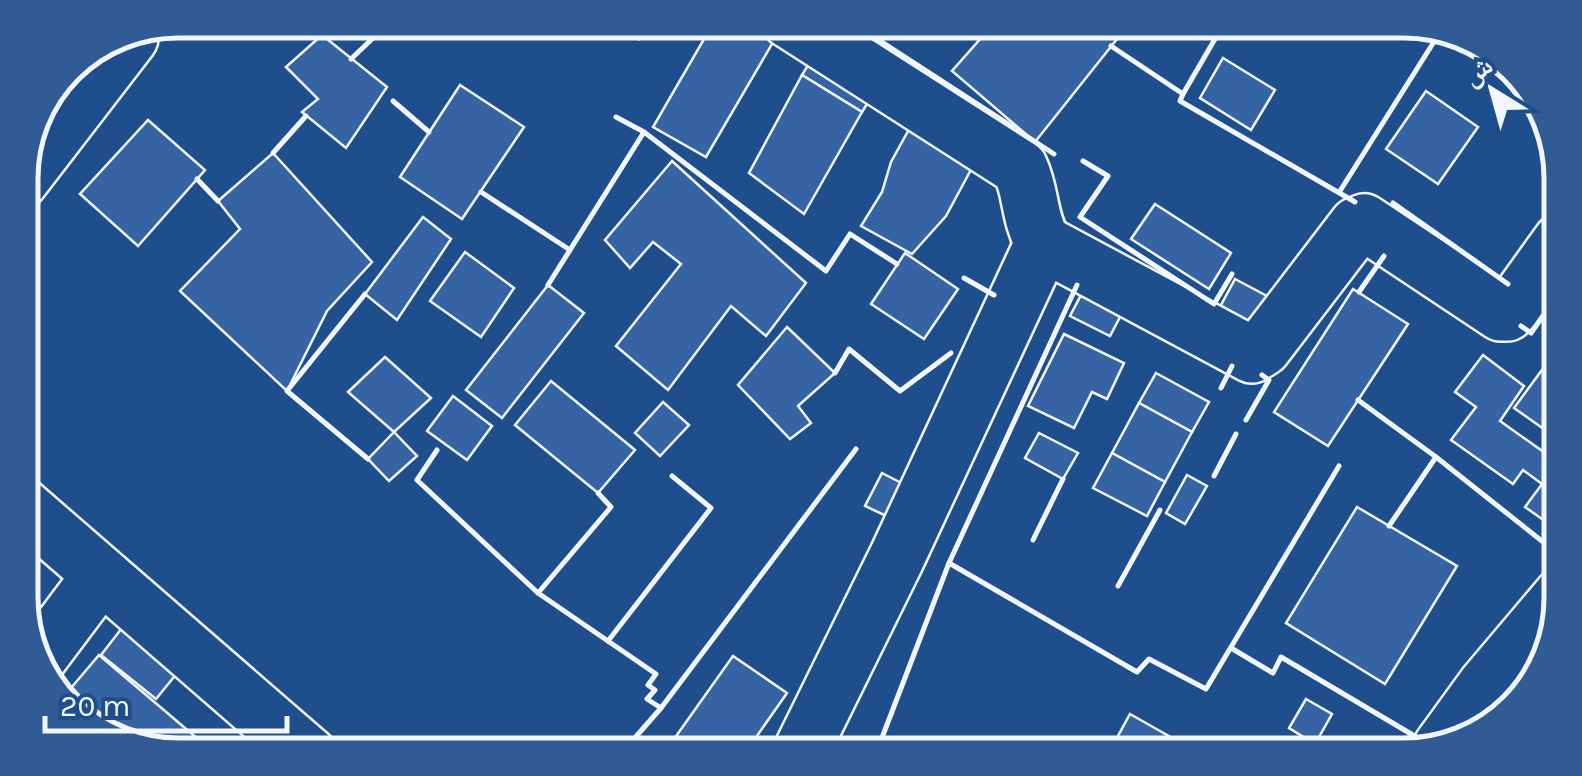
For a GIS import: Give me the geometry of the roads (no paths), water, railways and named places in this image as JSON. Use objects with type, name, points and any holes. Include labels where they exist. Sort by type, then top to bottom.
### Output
[{"type":"street","points":[[817,38],[1020,168],[1029,212],[1043,243],[1252,354],[1263,348],[1357,225],[1364,222],[1501,312],[1508,313],[1544,265]]},
{"type":"street","points":[[40,155],[120,51]]},
{"type":"street","points":[[809,738],[1043,243]]},
{"type":"street","points":[[38,520],[289,738]]},
{"type":"street","points":[[46,648],[101,575]]},
{"type":"street","points":[[1453,729],[1486,685],[1542,623]]}]
